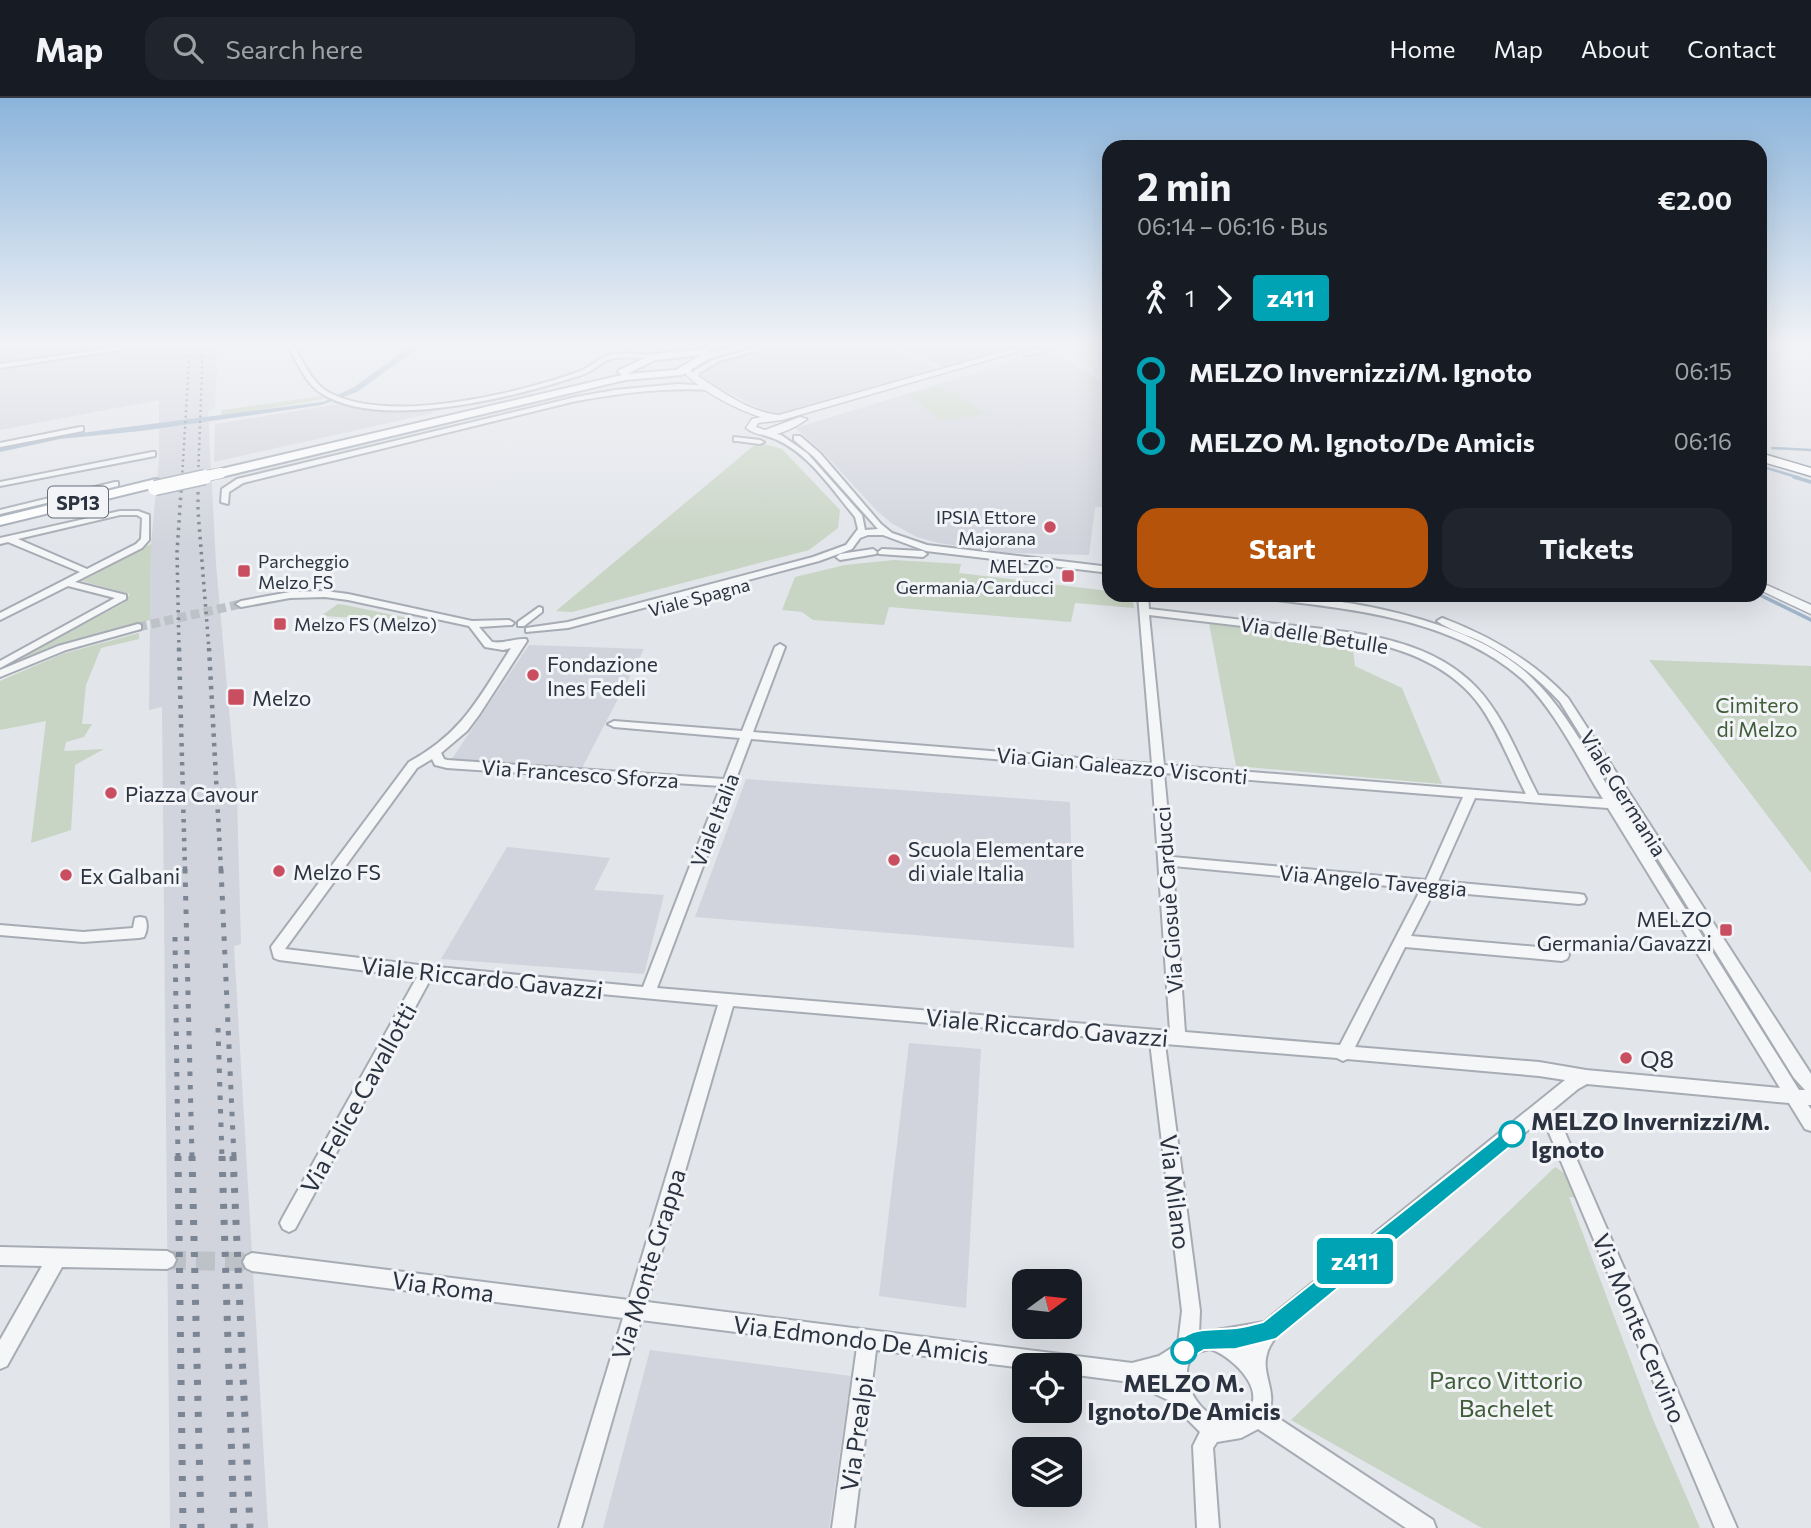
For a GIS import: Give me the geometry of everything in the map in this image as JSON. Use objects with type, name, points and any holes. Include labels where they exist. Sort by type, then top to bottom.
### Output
[{"type":"highway","points":[[1767,453],[1811,466]]},
{"type":"highway","points":[[1767,459],[1811,472]]},
{"type":"main road","name":"SP13","points":[[0,526],[461,412]]},
{"type":"main road","name":"SP13","points":[[0,521],[474,412]]},
{"type":"street","points":[[225,502],[225,491],[240,481],[523,412]]},
{"type":"street","points":[[740,412],[752,423],[752,429],[778,434],[823,476],[860,519],[862,529],[856,538]]},
{"type":"street","points":[[753,412],[786,421],[787,431],[813,452],[870,513],[878,526],[897,538],[932,549],[1102,569]]},
{"type":"street","points":[[752,423],[796,412]]},
{"type":"street","points":[[766,433],[780,431],[796,421],[828,412]]},
{"type":"street","points":[[0,444],[80,429]]},
{"type":"street","points":[[737,439],[760,442]]},
{"type":"street","points":[[0,484],[152,454]]},
{"type":"street","points":[[0,512],[115,484]]},
{"type":"street","points":[[0,617],[139,546],[145,540],[146,516],[120,513],[4,540]]},
{"type":"street","points":[[856,538],[872,531],[888,533]]},
{"type":"street","points":[[856,538],[860,548],[877,552],[1102,576]]},
{"type":"street","name":"Viale Spagna","points":[[524,634],[570,625],[816,559],[844,549],[856,538]]},
{"type":"street","points":[[877,552],[896,546],[897,538]]},
{"type":"street","points":[[4,540],[87,572]]},
{"type":"street","name":"Viale Spagna","points":[[524,634],[565,633],[848,555],[877,552]]},
{"type":"street","points":[[0,665],[123,597],[66,583]]},
{"type":"street","points":[[1767,589],[1811,610]]},
{"type":"street","points":[[240,604],[290,595],[325,594],[472,624],[509,624],[524,634]]},
{"type":"street","name":"Via Giosuè Carducci","points":[[1143,602],[1178,1038]]},
{"type":"street","name":"Viale Germania","points":[[1357,602],[1435,627],[1483,649],[1515,670],[1546,698],[1811,1124]]},
{"type":"street","name":"Viale Germania","points":[[1360,602],[1402,609],[1446,623],[1497,647],[1549,684],[1568,706],[1800,1073],[1811,1086]]},
{"type":"street","points":[[282,955],[276,951],[278,947],[413,765],[436,754],[464,728],[540,610]]},
{"type":"street","name":"Via delle Betulle","points":[[1144,611],[1360,637],[1388,643],[1425,657],[1456,675],[1480,698],[1534,798]]},
{"type":"street","points":[[472,624],[489,645],[495,647],[524,634]]},
{"type":"street","points":[[484,639],[492,629],[509,624]]},
{"type":"street","points":[[0,674],[62,648],[138,627]]},
{"type":"street","points":[[495,647],[504,665]]},
{"type":"street","name":"Viale Italia","points":[[648,993],[780,647]]},
{"type":"street","name":"Via Gian Galeazzo Visconti","points":[[614,724],[1631,805]]},
{"type":"street","name":"Via Francesco Sforza","points":[[436,754],[439,762],[447,764],[729,783]]},
{"type":"street","points":[[1343,1054],[1430,886],[1471,794]]},
{"type":"street","name":"Via Angelo Taveggia","points":[[1166,861],[1579,899]]},
{"type":"street","points":[[0,930],[99,937],[139,933],[140,922]]},
{"type":"street","points":[[1401,941],[1562,955]]},
{"type":"street","name":"Viale Riccardo Gavazzi","points":[[282,955],[648,993],[1539,1069],[1586,1077],[1811,1098]]},
{"type":"street","name":"Via Felice Cavallotti","points":[[289,1223],[427,972]]},
{"type":"street","name":"Via Monte Grappa","points":[[570,1528],[727,1000]]},
{"type":"street","name":"Via Milano","points":[[1157,1038],[1191,1311],[1185,1350]]},
{"type":"street","points":[[1208,1528],[1203,1446],[1211,1433],[1242,1427],[1256,1415],[1261,1396],[1256,1354],[1268,1331],[1563,1092],[1586,1077]]},
{"type":"street","name":"Via Monte Cervino","points":[[1555,1128],[1726,1528]]},
{"type":"street","points":[[0,1256],[167,1260]]},
{"type":"street","points":[[0,1359],[57,1258]]},
{"type":"street","name":"Via Roma","points":[[252,1262],[634,1311]]},
{"type":"street","name":"Via Edmondo De Amicis","points":[[634,1311],[1131,1373],[1175,1393],[1186,1404]]},
{"type":"street","points":[[1225,1430],[1205,1423],[1186,1404],[1177,1380],[1178,1364],[1185,1350],[1201,1339],[1236,1339],[1268,1331]]},
{"type":"street","points":[[1213,1339],[1225,1342],[1240,1351],[1251,1363],[1258,1377]]},
{"type":"street","name":"Via Prealpi","points":[[843,1528],[868,1340]]},
{"type":"street","name":"Via Edmondo De Amicis","points":[[1131,1373],[1162,1365],[1185,1350]]},
{"type":"street","points":[[1256,1415],[1425,1528]]},
{"type":"shaded area","points":[[0,412],[97,412],[0,430]]},
{"type":"shaded area","points":[[159,412],[208,412],[216,564],[237,798],[241,944],[234,946],[268,1528],[170,1528],[162,707],[149,710],[151,544],[159,460]]},
{"type":"shaded area","points":[[292,412],[433,413],[214,462],[215,424]]},
{"type":"shaded area","points":[[765,412],[788,412],[773,416]]},
{"type":"shaded area","points":[[848,412],[1102,412],[1102,507],[1095,507],[1089,555],[1008,553],[938,543],[917,537],[891,523],[876,510],[821,450],[795,428]]},
{"type":"shaded area","points":[[529,645],[644,649],[581,770],[449,763]]},
{"type":"shaded area","name":"Scuola Elementare di viale Italia","points":[[746,779],[1070,802],[1074,948],[695,917]]},
{"type":"shaded area","points":[[507,847],[610,858],[594,890],[664,895],[644,974],[441,959]]},
{"type":"shaded area","points":[[909,1043],[981,1049],[966,1308],[879,1296]]},
{"type":"shaded area","points":[[650,1350],[851,1376],[829,1528],[603,1528]]},
{"type":"green space","points":[[222,412],[251,412],[221,417]]},
{"type":"green space","points":[[930,412],[983,412],[986,414],[941,421]]},
{"type":"green space","points":[[758,442],[782,449],[840,510],[838,528],[809,550],[572,612],[556,611]]},
{"type":"green space","points":[[151,544],[150,620],[66,642],[1,668],[124,603],[130,594],[82,581]]},
{"type":"green space","points":[[894,560],[961,564],[959,573],[1102,590],[1102,602],[1133,602],[1134,608],[1075,603],[1071,622],[889,607],[884,625],[813,620],[802,612],[782,610],[795,577],[845,565]]},
{"type":"green space","points":[[338,604],[345,605],[422,621],[321,616]]},
{"type":"green space","points":[[1209,623],[1352,642],[1355,666],[1402,688],[1442,784],[1236,766]]},
{"type":"green space","points":[[139,633],[139,639],[101,648],[86,685],[82,724],[92,724],[84,737],[66,742],[64,751],[104,749],[75,765],[71,830],[31,843],[46,721],[0,730],[0,681],[62,654]]},
{"type":"green space","name":"Cimitero di Melzo","points":[[1649,660],[1811,666],[1811,873]]},
{"type":"green space","name":"Parco Vittorio Bachelet","points":[[1555,1167],[1577,1181],[1585,1198],[1569,1197],[1652,1417],[1700,1528],[1482,1528],[1291,1420]]},
{"type":"water","points":[[247,412],[274,412],[141,431],[60,439],[0,452],[0,449],[5,447],[57,436]]},
{"type":"waterway","points":[[1772,448],[1811,450]]},
{"type":"waterway","points":[[1767,468],[1800,478]]},
{"type":"waterway","points":[[1794,477],[1811,482]]},
{"type":"waterway","points":[[1767,598],[1811,620]]},
{"type":"tunnel","points":[[138,627],[241,604]]},
{"type":"tunnel","points":[[167,1260],[252,1262]]},
{"type":"railway","points":[[182,478],[186,412]]},
{"type":"railway","points":[[198,478],[200,412]]},
{"type":"railway","points":[[179,650],[177,552],[182,477]]},
{"type":"railway","points":[[198,478],[198,511],[209,650]]},
{"type":"railway","points":[[179,648],[185,871]]},
{"type":"railway","points":[[209,648],[221,871]]},
{"type":"railway","points":[[185,869],[192,1158]]},
{"type":"railway","points":[[221,869],[234,1158]]},
{"type":"railway","points":[[175,937],[178,1158]]},
{"type":"railway","points":[[218,1028],[222,1158]]},
{"type":"railway","points":[[178,1156],[183,1528]]},
{"type":"railway","points":[[192,1156],[201,1528]]},
{"type":"railway","points":[[222,1156],[234,1528]]},
{"type":"railway","points":[[233,1156],[250,1528]]},
{"type":"bus line","name":"z411","points":[[1184,1351],[1193,1342],[1201,1339],[1236,1339],[1268,1331],[1512,1134]]},
{"type":"place","name":"IPSIA Ettore Majorana","points":[[1050,527]]},
{"type":"place","name":"Parcheggio Melzo FS","points":[[244,571]]},
{"type":"place","name":"MELZO Germania/Carducci","points":[[1068,576]]},
{"type":"place","name":"Melzo FS (Melzo)","points":[[280,624]]},
{"type":"place","name":"Fondazione Ines Fedeli","points":[[533,675]]},
{"type":"place","name":"Melzo","points":[[236,697]]},
{"type":"place","name":"Piazza Cavour","points":[[111,793]]},
{"type":"place","name":"Scuola Elementare di viale Italia","points":[[894,860]]},
{"type":"place","name":"Melzo FS","points":[[279,871]]},
{"type":"place","name":"Ex Galbani","points":[[66,875]]},
{"type":"place","name":"MELZO Germania/Gavazzi","points":[[1726,930]]},
{"type":"place","name":"Q8","points":[[1626,1058]]},
{"type":"place","name":"MELZO Invernizzi/M. Ignoto","points":[[1512,1134]]},
{"type":"place","name":"MELZO M. Ignoto/De Amicis","points":[[1184,1351]]}]
